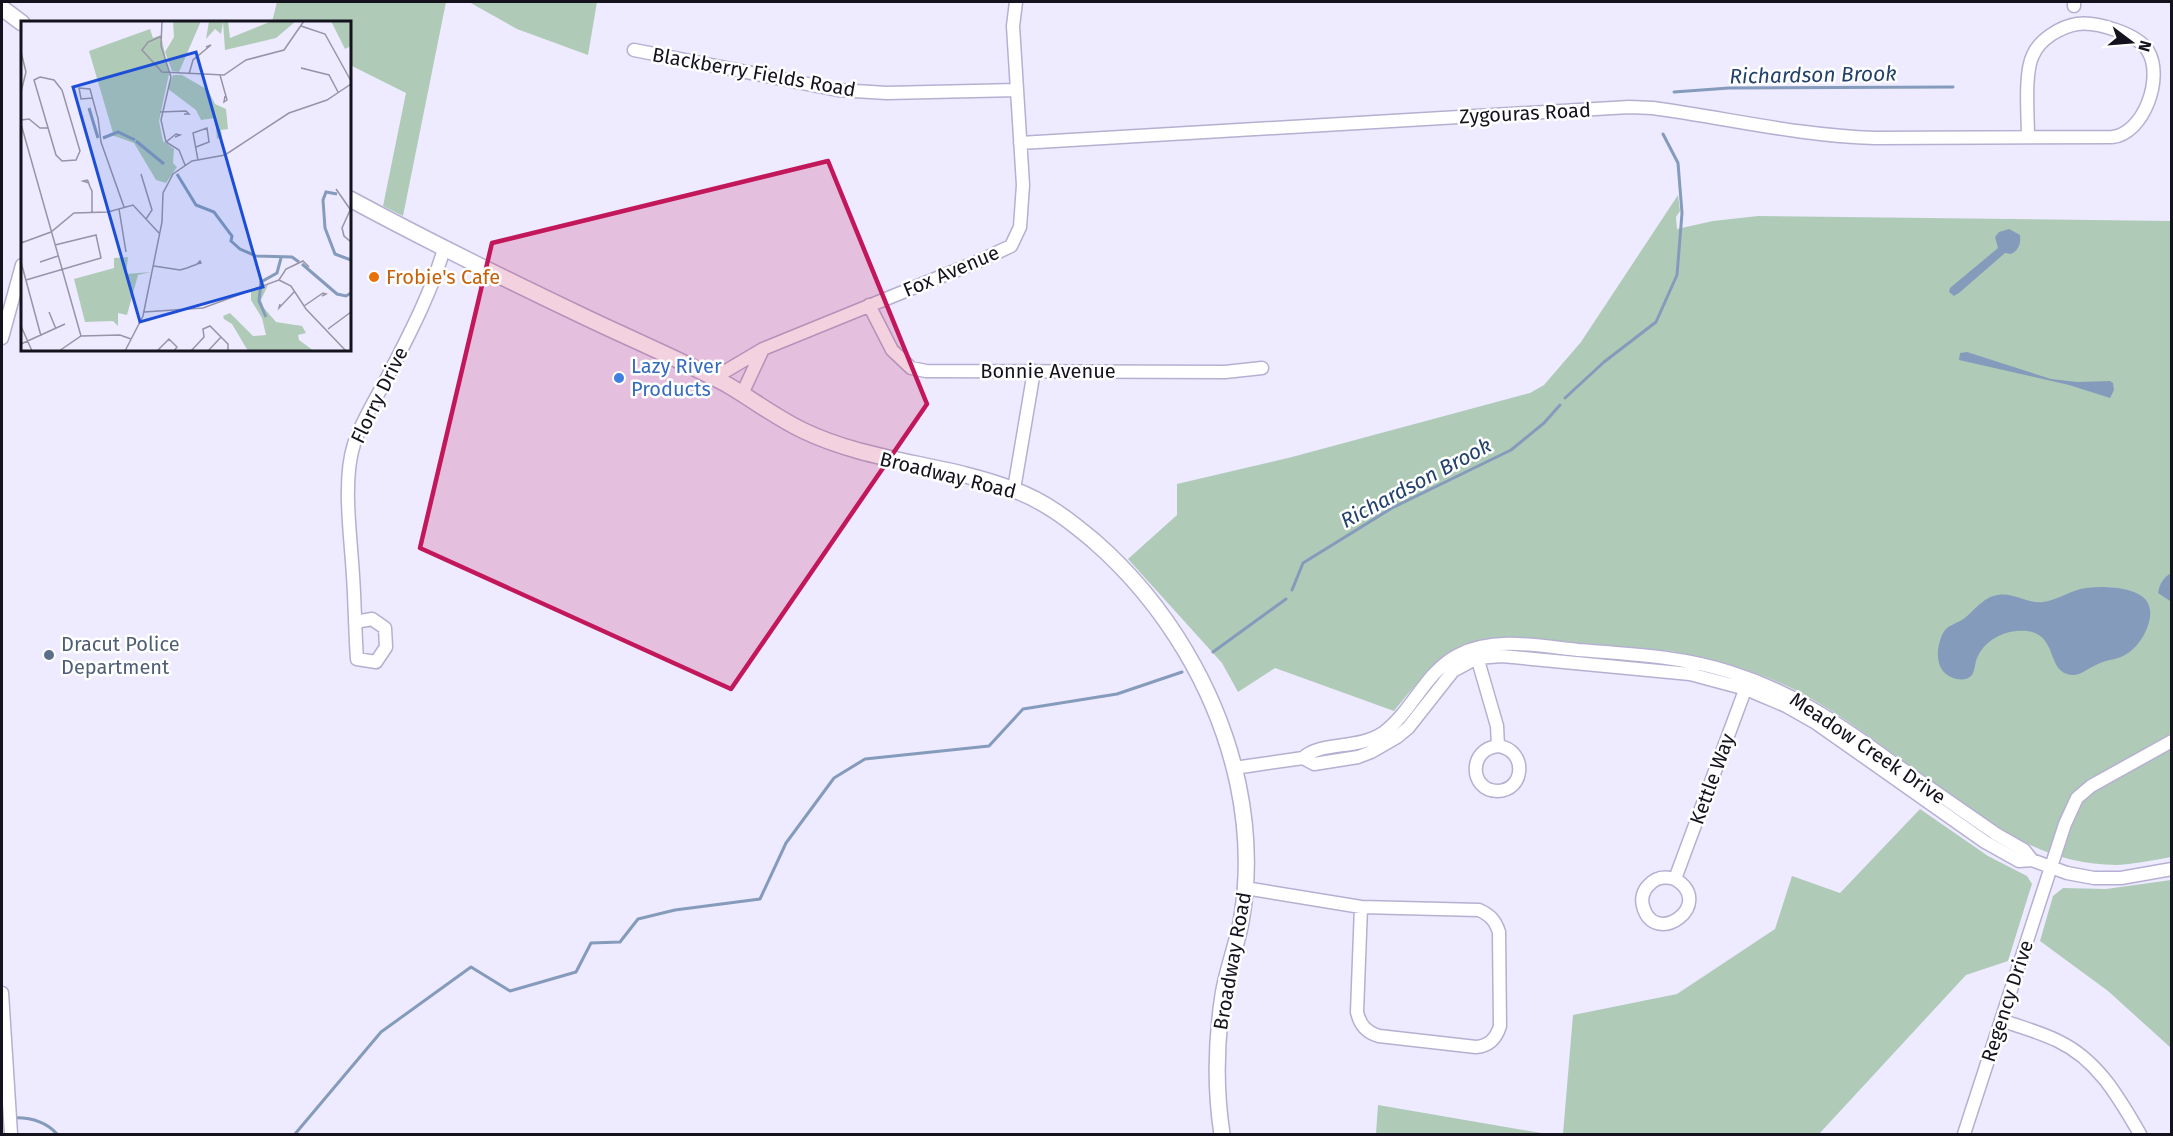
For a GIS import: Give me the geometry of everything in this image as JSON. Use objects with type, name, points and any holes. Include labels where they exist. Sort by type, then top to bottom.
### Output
[{"type":"main road","points":[[2,8],[21,22]]},
{"type":"main road","name":"Broadway Road","points":[[351,200],[444,249],[714,378],[789,423],[831,443],[878,457],[1014,489],[1044,503],[1117,561],[1154,604],[1181,642],[1216,713],[1234,768],[1245,834],[1245,888],[1242,918],[1223,994],[1216,1065],[1222,1134]]},
{"type":"street","name":"Fox Avenue","points":[[714,378],[762,349],[980,261],[1011,246],[1020,227],[1023,185],[1013,26],[1016,2]]},
{"type":"street","name":"Zygouras Road","points":[[1020,143],[1629,107],[1653,108],[1829,136],[2028,137],[2112,137],[2127,132],[2142,115],[2150,91],[2153,68],[2147,49],[2138,40],[2124,33],[2086,24],[2069,27],[2049,37],[2034,52],[2030,63],[2028,137]]},
{"type":"street","name":"Blackberry Fields Road","points":[[634,50],[838,90],[887,93],[1017,90]]},
{"type":"street","name":"Florry Drive","points":[[355,622],[349,481],[353,446],[434,281],[444,249]]},
{"type":"street","points":[[2,338],[21,269]]},
{"type":"street","name":"Bonnie Avenue","points":[[869,305],[892,350],[911,368],[926,371],[1225,372],[1262,368]]},
{"type":"street","points":[[742,394],[762,349]]},
{"type":"street","points":[[1014,489],[1034,371]]},
{"type":"street","points":[[1476,653],[1497,726],[1498,746]]},
{"type":"street","name":"Meadow Creek Drive","points":[[1234,768],[1303,758],[1314,764],[1358,757],[1371,752],[1397,738],[1418,704],[1476,653],[1619,660],[1748,684],[1903,777],[1996,849],[2019,861],[2032,860],[2067,873],[2094,878],[2121,878],[2172,869]]},
{"type":"street","name":"Kettle Way","points":[[1675,879],[1748,684]]},
{"type":"street","name":"Regency Drive","points":[[1964,1134],[2069,813],[2082,792],[2101,779],[2172,741]]},
{"type":"street","points":[[1245,888],[1361,907],[1479,910],[1493,918],[1498,932],[1500,1026],[1492,1042],[1484,1047],[1476,1047],[1379,1036],[1365,1029],[1359,1021],[1357,1012],[1361,907]]},
{"type":"street","points":[[2,993],[10,1123]]},
{"type":"street","points":[[2001,1020],[2051,1037],[2082,1056],[2112,1087],[2140,1134]]},
{"type":"highlighted area","points":[[828,161],[927,404],[731,689],[420,548],[492,243]]},
{"type":"green space","points":[[277,2],[446,2],[403,216],[383,206],[406,93],[351,66],[351,21],[272,21]]},
{"type":"green space","points":[[469,2],[597,2],[588,55],[517,29]]},
{"type":"green space","points":[[1678,195],[1680,211],[1676,217],[1677,229],[1713,221],[1758,216],[2171,221],[2171,857],[2117,865],[2069,859],[2048,852],[1987,821],[1858,728],[1801,693],[1738,667],[1671,651],[1508,637],[1487,640],[1469,644],[1442,659],[1430,669],[1394,711],[1275,668],[1238,692],[1222,663],[1128,559],[1177,515],[1177,484],[1292,457],[1530,393],[1544,385],[1581,342]]},
{"type":"green space","points":[[1920,809],[1988,856],[2027,876],[2032,884],[2008,961],[1966,975],[1819,1134],[1563,1134],[1573,1015],[1677,994],[1775,929],[1792,876],[1840,893]]},
{"type":"green space","points":[[2172,880],[2171,1048],[2108,991],[2040,941],[2053,896],[2063,888],[2106,889]]},
{"type":"green space","points":[[1378,1105],[1547,1134],[1376,1134]]},
{"type":"water","points":[[2009,229],[2020,235],[2018,248],[2011,254],[2005,253],[1959,293],[1954,296],[1949,292],[1950,288],[1998,248],[1995,237],[1999,232]]},
{"type":"water","points":[[1967,352],[2051,379],[2077,382],[2110,381],[2113,383],[2114,390],[2110,398],[2069,385],[1959,360],[1960,353]]},
{"type":"water","points":[[2171,573],[2170,601],[2158,593],[2162,581]]},
{"type":"water","points":[[2104,587],[2138,594],[2148,604],[2149,622],[2145,633],[2138,644],[2124,656],[2101,662],[2079,674],[2071,675],[2060,670],[2045,641],[2039,635],[2030,631],[2016,631],[1998,636],[1988,643],[1977,658],[1972,675],[1965,679],[1951,677],[1940,666],[1938,650],[1944,631],[1992,596],[2015,596],[2043,602],[2080,589]]},
{"type":"waterway","name":"Richardson Brook","points":[[1674,92],[1729,88],[1953,87]]},
{"type":"waterway","name":"Richardson Brook","points":[[1565,398],[1604,362],[1656,322],[1677,275],[1682,213],[1678,163],[1663,134]]},
{"type":"waterway","name":"Richardson Brook","points":[[1292,590],[1303,563],[1392,508],[1511,450],[1544,423],[1560,405]]},
{"type":"waterway","name":"Richardson Brook","points":[[1213,652],[1286,599]]},
{"type":"waterway","name":"Richardson Brook","points":[[295,1134],[381,1032],[471,967],[510,991],[576,972],[591,943],[620,942],[638,919],[675,910],[760,899],[786,843],[834,778],[865,759],[989,746],[1023,709],[1117,694],[1182,672]]},
{"type":"waterway","points":[[12,1118],[37,1121],[57,1134]]},
{"type":"place","name":"Frobie's Cafe","points":[[374,277]]},
{"type":"place","name":"Lazy River Products","points":[[619,378]]},
{"type":"place","name":"Dracut Police Department","points":[[49,655]]}]
